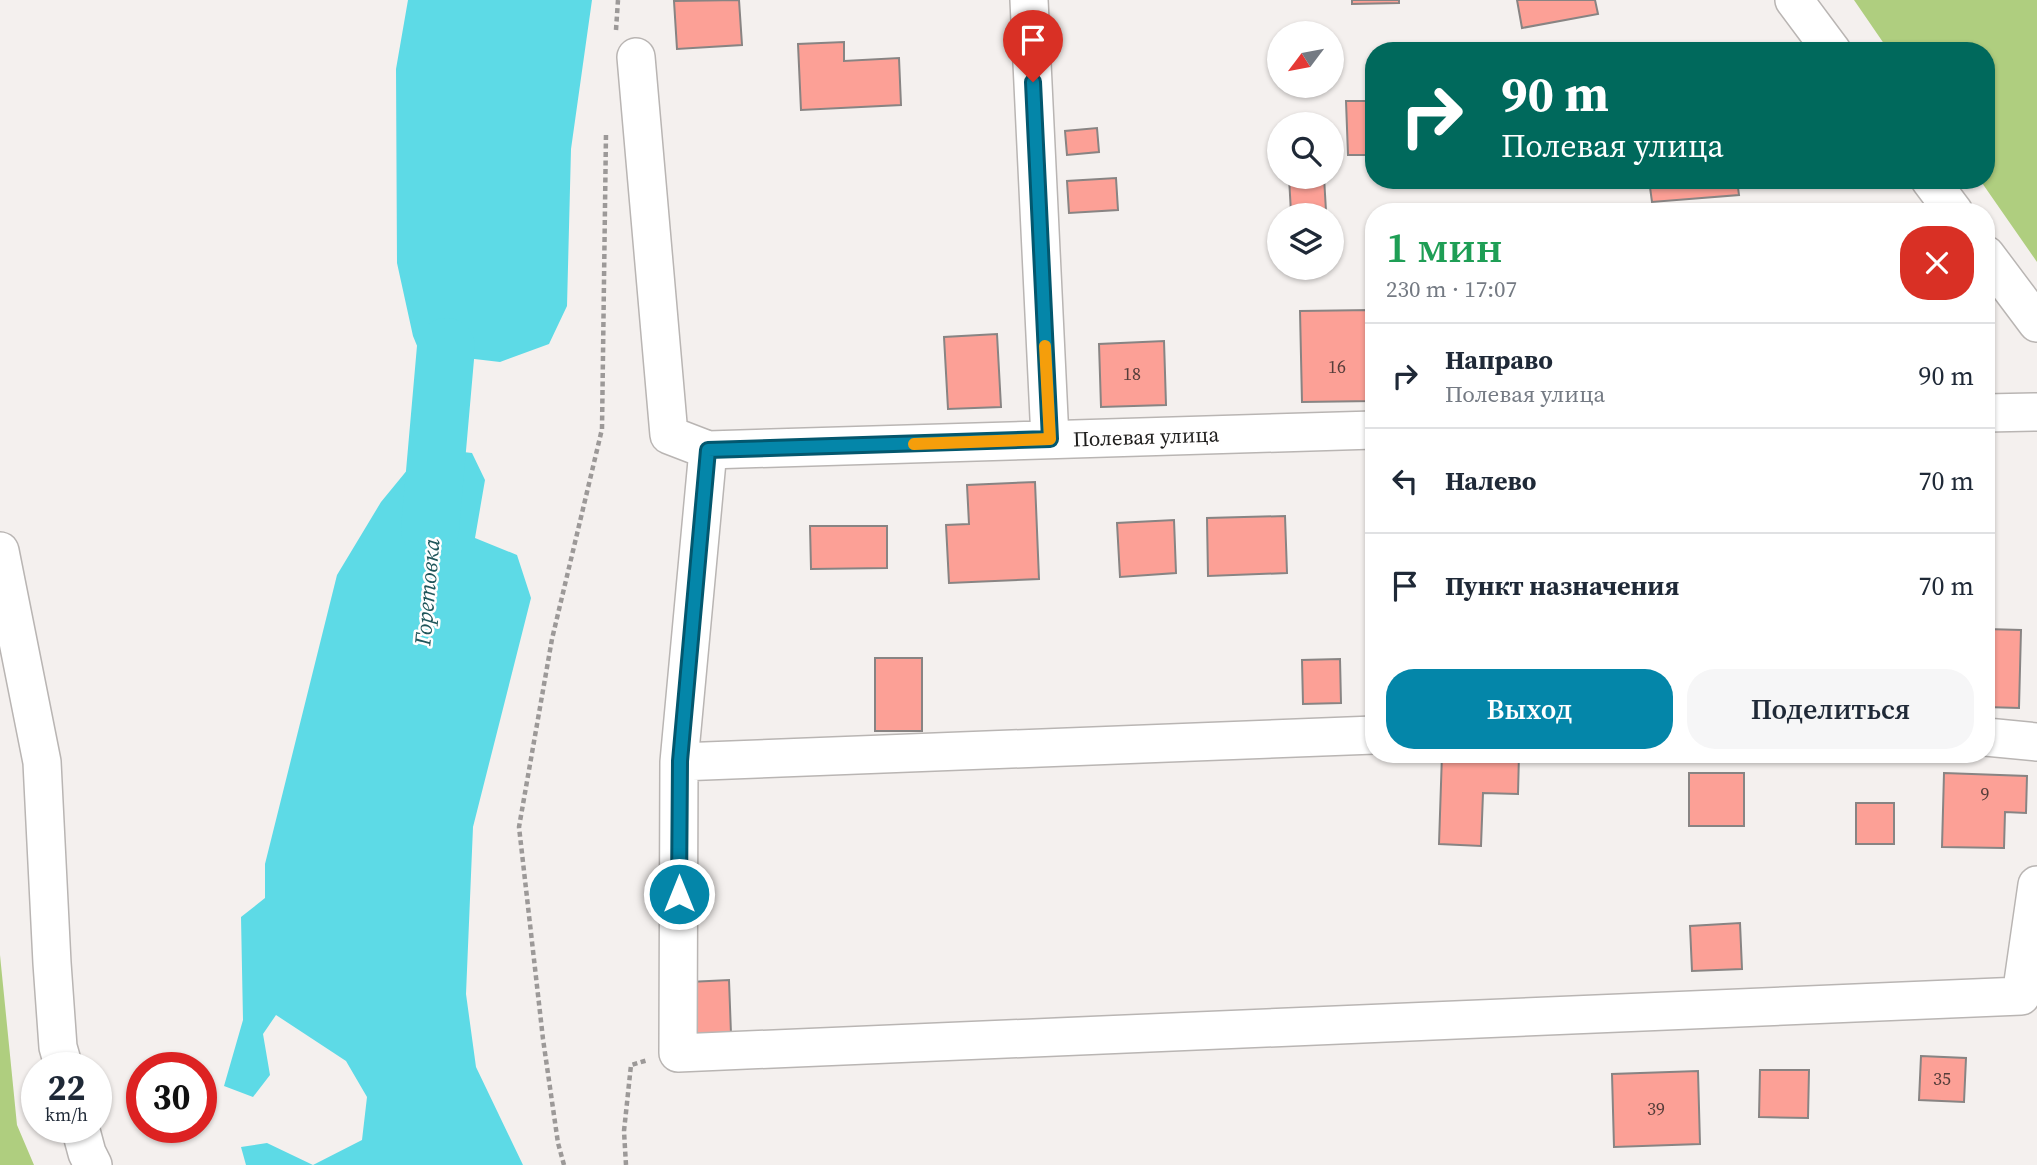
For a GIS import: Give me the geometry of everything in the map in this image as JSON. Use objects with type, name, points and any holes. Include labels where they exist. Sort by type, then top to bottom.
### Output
[{"type":"street","points":[[1029,0],[1050,439]]},
{"type":"street","points":[[1794,0],[1825,42]]},
{"type":"street","points":[[625,49],[669,435],[708,450],[680,761],[678,1052],[2021,996],[2037,885]]},
{"type":"street","points":[[1995,267],[2037,323]]},
{"type":"street","points":[[1995,413],[2037,412]]},
{"type":"street","name":"Полевая улица","points":[[708,450],[1365,430]]},
{"type":"street","points":[[0,551],[42,762],[60,1052]]},
{"type":"street","points":[[680,761],[1365,735]]},
{"type":"street","points":[[1995,738],[2037,742]]},
{"type":"street","points":[[84,1143],[93,1165]]},
{"type":"path","points":[[618,0],[625,49]]},
{"type":"path","points":[[564,1165],[558,1143],[543,1039],[519,827],[552,639],[602,429],[607,120]]},
{"type":"path","points":[[626,1165],[624,1131],[631,1065],[678,1052]]},
{"type":"green space","points":[[1854,0],[2037,0],[2037,262],[1986,189],[1995,189],[1995,42],[1883,42]]},
{"type":"green space","points":[[0,955],[17,1125],[21,1143],[25,1143],[34,1165],[0,1165]]},
{"type":"water","points":[[408,0],[592,0],[571,149],[567,306],[549,344],[500,362],[466,358],[458,378],[466,404],[460,422],[439,425],[424,419],[429,375],[413,336],[397,263],[396,69]]},
{"type":"water","points":[[437,449],[472,453],[485,480],[475,538],[517,555],[531,598],[473,827],[466,994],[476,1067],[523,1165],[313,1165],[362,1140],[367,1097],[346,1061],[276,1015],[263,1034],[270,1075],[253,1097],[224,1086],[243,1020],[241,917],[265,898],[265,864],[337,575],[381,502],[422,452]]},
{"type":"water","points":[[267,1143],[313,1165],[246,1165],[241,1147]]},
{"type":"building","points":[[739,0],[742,45],[677,49],[674,1]]},
{"type":"building","points":[[1352,0],[1399,0],[1399,3],[1352,4]]},
{"type":"building","points":[[1517,0],[1595,0],[1598,14],[1522,28]]},
{"type":"building","points":[[844,42],[844,61],[899,58],[901,105],[801,110],[798,44]]},
{"type":"building","points":[[1346,101],[1365,101],[1365,155],[1348,155]]},
{"type":"building","points":[[1097,128],[1099,152],[1067,155],[1065,131]]},
{"type":"building","points":[[1116,178],[1118,210],[1069,213],[1067,181]]},
{"type":"building","points":[[1290,189],[1325,189],[1326,203],[1290,203]]},
{"type":"building","points":[[1650,189],[1738,189],[1739,195],[1652,202]]},
{"type":"building","points":[[1365,310],[1365,401],[1302,402],[1300,311]]},
{"type":"building","points":[[997,334],[1001,407],[948,409],[944,337]]},
{"type":"building","points":[[1164,341],[1166,405],[1101,407],[1099,344]]},
{"type":"building","points":[[1035,482],[1039,579],[949,583],[946,525],[969,524],[967,485]]},
{"type":"building","points":[[1285,516],[1287,573],[1208,576],[1207,518]]},
{"type":"building","points":[[1174,520],[1176,573],[1120,577],[1117,523]]},
{"type":"building","points":[[810,526],[887,526],[887,568],[811,569]]},
{"type":"building","points":[[1995,629],[2021,630],[2019,708],[1995,707]]},
{"type":"building","points":[[875,658],[922,658],[922,731],[875,731]]},
{"type":"building","points":[[1340,659],[1341,703],[1303,704],[1302,660]]},
{"type":"building","points":[[1442,763],[1519,763],[1518,794],[1483,793],[1481,846],[1439,844]]},
{"type":"building","points":[[1689,773],[1744,773],[1744,826],[1689,826]]},
{"type":"building","points":[[1944,773],[2027,776],[2026,813],[2005,812],[2004,848],[1942,847]]},
{"type":"building","points":[[1856,803],[1894,803],[1894,844],[1856,844]]},
{"type":"building","points":[[1740,923],[1742,969],[1692,971],[1690,926]]},
{"type":"building","points":[[729,980],[731,1034],[691,1036],[689,982]]},
{"type":"building","points":[[1921,1056],[1966,1058],[1964,1102],[1919,1100]]},
{"type":"building","points":[[1760,1070],[1809,1070],[1808,1118],[1759,1117]]},
{"type":"building","points":[[1698,1071],[1700,1144],[1614,1147],[1612,1074]]},
{"type":"waterway","name":"Горетовка","points":[[430,529],[446,347]]},
{"type":"slow traffic","points":[[914,444],[1050,439],[1045,346]]},
{"type":"route","points":[[679,894],[680,761],[708,450],[1050,439],[1033,82]]}]
